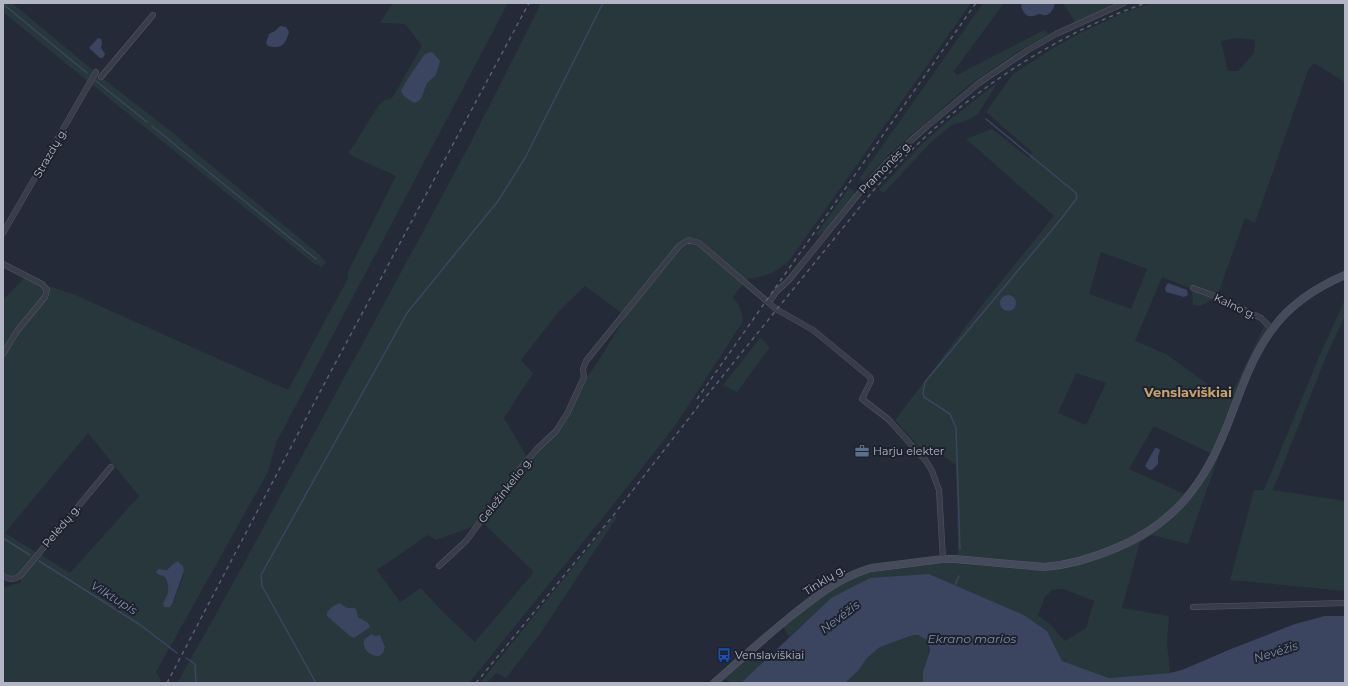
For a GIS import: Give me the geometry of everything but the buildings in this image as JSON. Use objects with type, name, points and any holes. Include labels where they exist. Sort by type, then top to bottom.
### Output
[{"type":"main road","name":"Tinklų g.","points":[[714,683],[801,608],[842,580],[860,571],[871,568],[954,559],[1044,567],[1074,563],[1125,544],[1146,533],[1173,513],[1196,486],[1223,437],[1238,393],[1260,347],[1272,329],[1287,313],[1312,292],[1345,275]]},
{"type":"street","name":"Pramonės g.","points":[[769,302],[777,291],[789,280],[864,186],[886,163],[931,123],[979,83],[1028,50],[1056,34],[1124,3]]},
{"type":"street","points":[[102,77],[153,15]]},
{"type":"street","name":"Strazdų g.","points":[[3,233],[96,72]]},
{"type":"street","name":"Geležinkelio g.","points":[[439,566],[466,541],[536,449],[556,431],[568,412],[584,376],[583,369],[586,361],[680,245],[689,240],[695,241],[769,302]]},
{"type":"street","points":[[3,264],[42,284],[47,290],[45,297],[17,331],[3,354]]},
{"type":"street","name":"Kalno g.","points":[[1193,288],[1261,318],[1272,329]]},
{"type":"street","points":[[769,302],[780,312],[813,330],[870,377],[870,385],[862,399],[888,419],[926,461],[932,471],[939,490],[943,560]]},
{"type":"street","name":"Pelėdų g.","points":[[3,576],[12,580],[20,576],[111,467]]},
{"type":"street","points":[[1194,607],[1345,603]]},
{"type":"shaded area","points":[[3,3],[12,3],[101,77],[177,136],[320,255],[326,262],[322,267],[313,263],[3,12]]},
{"type":"shaded area","points":[[393,3],[508,3],[276,443],[268,472],[156,672],[161,680],[160,683],[3,683],[3,588],[21,582],[20,576],[16,579],[3,576],[3,300],[26,276],[42,284],[73,294],[288,390],[348,278],[348,272],[396,176],[354,157],[348,152],[354,145],[378,106],[385,100],[392,98],[422,46],[405,24],[380,23]],"holes":[[[88,433],[139,496],[70,573],[5,533]],[[178,561],[184,569],[181,581],[172,604],[163,605],[167,596],[168,588],[160,569],[167,570]]]},
{"type":"shaded area","points":[[541,3],[971,3],[789,261],[770,274],[747,279],[733,297],[740,309],[742,323],[675,426],[469,683],[177,683],[235,580],[468,148]],"holes":[[[585,286],[626,316],[585,380],[556,431],[528,459],[504,418],[533,373],[521,360],[560,310]],[[483,523],[534,572],[475,642],[441,610],[421,588],[400,602],[377,570],[428,535],[436,540]],[[371,634],[376,636],[382,642],[375,656],[366,651],[363,646],[367,637]]]},
{"type":"shaded area","points":[[983,3],[1004,3],[954,71],[957,75],[1044,30],[1049,34],[1019,51],[968,86],[889,154],[863,181],[859,179]]},
{"type":"shaded area","points":[[1063,3],[1110,3],[1112,6],[1075,22]]},
{"type":"shaded area","points":[[1152,3],[1345,3],[1345,88],[1343,81],[1314,63],[1309,68],[1255,223],[1245,218],[1217,297],[1200,306],[1193,305],[1192,289],[1162,277],[1135,341],[1166,354],[1224,396],[1231,395],[1266,322],[1272,329],[1260,347],[1214,455],[1154,426],[1129,469],[1189,496],[1181,505],[1125,544],[1057,566],[958,557],[956,465],[935,450],[928,457],[895,420],[986,300],[1054,216],[966,139],[992,129],[1029,158],[1032,152],[986,112],[1013,74],[1050,50],[1082,32],[1123,13]],"holes":[[[1237,38],[1255,40],[1254,53],[1238,71],[1228,71],[1221,41]],[[1101,252],[1147,269],[1131,309],[1089,294]],[[1076,373],[1106,383],[1086,425],[1058,413]]]},
{"type":"shaded area","points":[[998,82],[977,115],[968,120],[952,125],[931,142],[884,193],[879,190],[919,147],[942,126]]},
{"type":"shaded area","points":[[849,188],[854,191],[854,195],[828,228],[818,236],[818,232]]},
{"type":"shaded area","points":[[1345,299],[1345,316],[1328,352],[1273,490],[1345,501],[1345,591],[1230,580],[1254,490],[1264,490],[1319,357]]},
{"type":"shaded area","points":[[760,338],[770,347],[737,392],[723,385]]},
{"type":"shaded area","points":[[1222,446],[1188,544],[1152,535],[1140,542],[1122,608],[1169,616],[1167,643],[1170,673],[1109,678],[1062,661],[1047,631],[1024,615],[929,574],[831,598],[789,637],[783,626],[821,597],[852,578],[871,571],[947,563],[1041,570],[1060,568],[1095,560],[1117,551],[1171,518]],"holes":[[[1064,589],[1094,601],[1086,628],[1065,641],[1049,623],[1038,615],[1045,597],[1052,590]]]},
{"type":"shaded area","points":[[615,515],[617,517],[540,634],[506,678],[497,673],[487,683],[480,683]]},
{"type":"shaded area","points":[[913,635],[926,638],[928,642],[929,647],[923,683],[845,683],[858,671],[867,658],[880,647]]},
{"type":"shaded area","points":[[750,655],[763,662],[741,683],[731,683],[725,678]]},
{"type":"water","points":[[1022,3],[1055,3],[1054,7],[1048,14],[1028,16],[1023,12],[1021,5]]},
{"type":"water","points":[[280,26],[286,27],[289,32],[286,40],[282,45],[277,47],[268,46],[266,43],[269,34]]},
{"type":"water","points":[[98,38],[101,39],[101,48],[105,54],[103,58],[100,58],[89,48]]},
{"type":"water","points":[[431,52],[440,61],[437,71],[435,76],[426,85],[421,98],[414,103],[404,96],[401,91],[425,54]]},
{"type":"water","points":[[1168,283],[1187,290],[1188,295],[1184,297],[1166,292],[1165,288]]},
{"type":"water","points":[[1008,295],[1014,297],[1016,303],[1014,309],[1008,311],[1002,309],[1000,303],[1002,297]]},
{"type":"water","points":[[1155,448],[1160,450],[1158,464],[1152,470],[1149,470],[1145,466]]},
{"type":"water","points":[[178,561],[183,566],[184,571],[172,604],[170,607],[164,607],[163,603],[167,597],[168,584],[165,577],[156,572],[158,569],[167,570]]},
{"type":"water","name":"Ekrano marios","points":[[929,574],[1024,615],[1047,631],[1062,661],[1109,678],[1170,673],[1182,670],[1295,624],[1325,616],[1345,616],[1345,683],[923,683],[923,672],[930,650],[927,640],[918,635],[913,635],[880,647],[867,658],[858,671],[845,683],[741,683],[831,598],[870,578]]},
{"type":"water","points":[[339,603],[347,608],[356,609],[358,617],[368,623],[370,627],[354,638],[350,636],[327,616],[327,612]]},
{"type":"water","points":[[371,634],[376,636],[380,635],[385,647],[383,653],[379,656],[370,654],[364,647],[364,640]]},
{"type":"waterway","points":[[316,683],[262,586],[261,575],[407,313],[498,201],[525,158],[603,3]]},
{"type":"waterway","points":[[3,4],[87,73]]},
{"type":"waterway","points":[[96,81],[147,122]]},
{"type":"waterway","points":[[960,549],[956,428],[950,414],[924,397],[923,393],[925,382],[1077,198],[1076,193],[986,119]]},
{"type":"waterway","points":[[152,126],[316,259]]},
{"type":"waterway","name":"Vilktupis","points":[[3,538],[30,555]]},
{"type":"waterway","name":"Vilktupis","points":[[39,561],[139,624],[177,653]]},
{"type":"waterway","points":[[955,585],[959,576]]},
{"type":"waterway","name":"Vilktupis","points":[[186,658],[195,664],[196,683]]},
{"type":"railway","points":[[167,683],[322,388],[529,3]]},
{"type":"railway","points":[[697,399],[976,3]]},
{"type":"railway","points":[[476,683],[612,517],[700,404],[872,192],[905,156],[964,104],[1012,69],[1090,26],[1146,3]]},
{"type":"place","name":"Harju elekter","points":[[862,451]]},
{"type":"place","name":"Venslaviškiai","points":[[724,655]]},
{"type":"district","name":"Venslaviškiai","points":[[1188,392]]},
{"type":"water label","name":"Nevėžis","points":[[840,617]]},
{"type":"water label","name":"Nevėžis","points":[[1276,652]]}]
